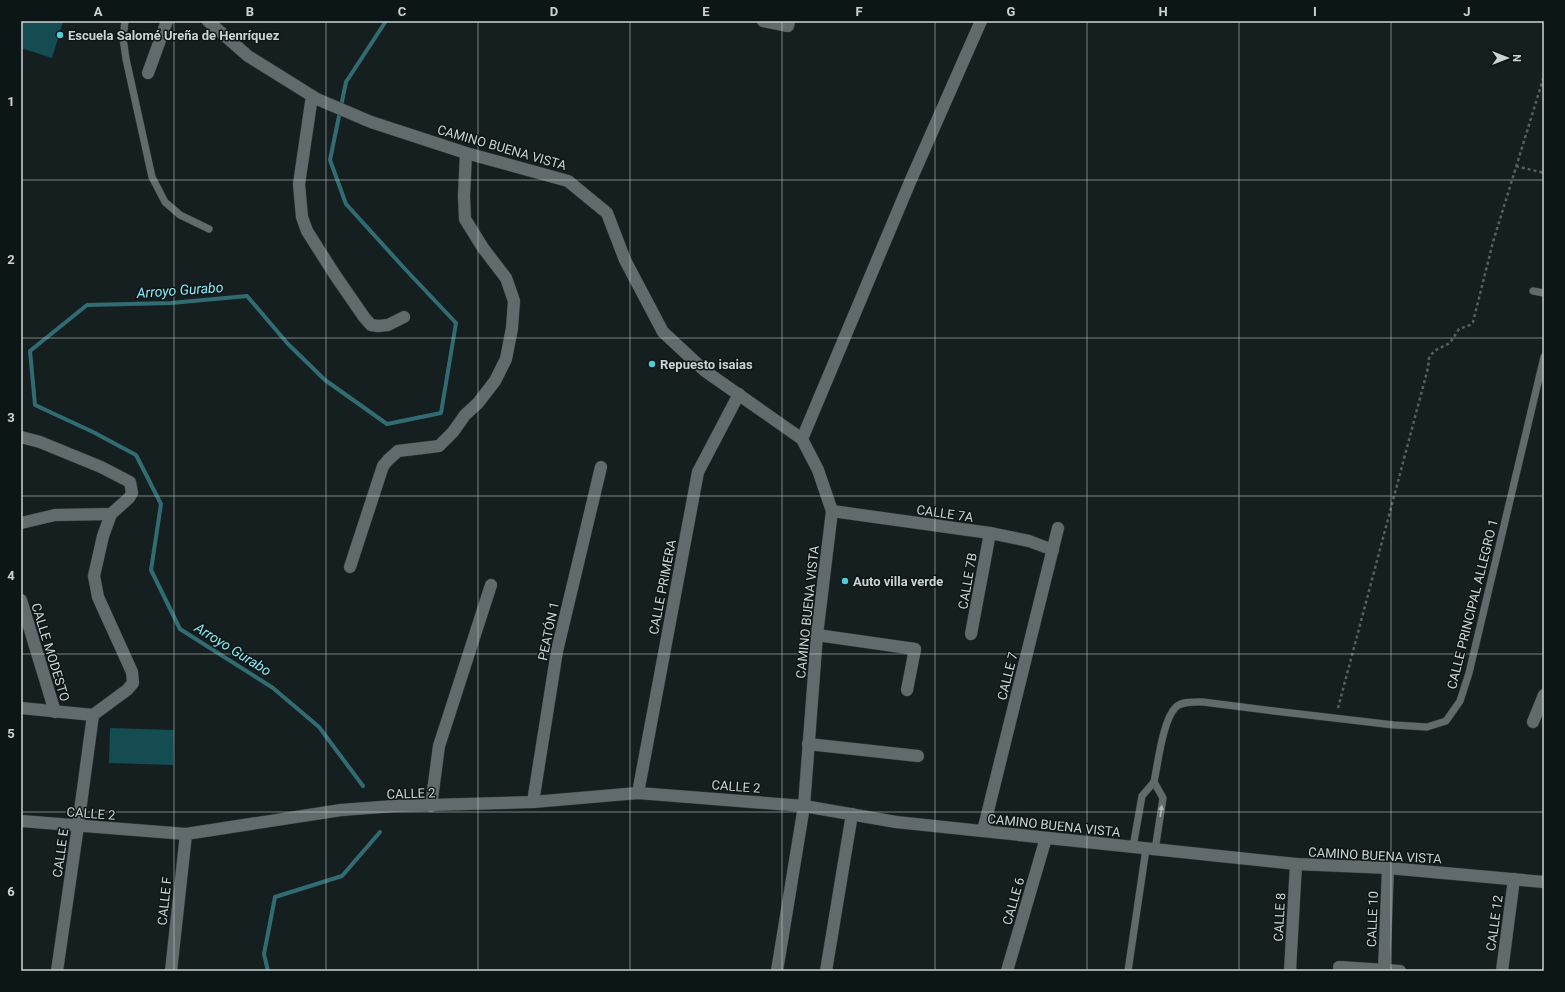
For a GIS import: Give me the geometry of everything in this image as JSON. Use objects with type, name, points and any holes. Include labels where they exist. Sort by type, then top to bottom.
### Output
[{"type":"street","points":[[148,73],[167,21]]},
{"type":"street","name":"CAMINO BUENA VISTA","points":[[208,21],[248,56],[315,98],[371,122],[466,153],[568,181],[607,213],[625,260],[663,332],[704,371],[802,439],[818,470],[832,511],[817,634],[804,806],[896,822],[983,832],[1296,864],[1388,868],[1544,882]]},
{"type":"street","points":[[763,21],[788,26],[789,21]]},
{"type":"street","points":[[802,439],[910,182],[981,21]]},
{"type":"street","points":[[315,98],[299,184],[302,217],[307,230],[339,281],[371,325],[388,325],[404,317]]},
{"type":"street","points":[[350,567],[383,466],[398,451],[412,448],[438,446],[453,432],[465,415],[478,403],[495,381],[506,359],[512,328],[514,301],[506,278],[483,248],[465,219],[464,196],[466,153]]},
{"type":"street","name":"CALLE PRIMERA","points":[[638,793],[698,472],[739,394]]},
{"type":"street","points":[[21,437],[40,442],[101,467],[130,482],[132,493],[111,514],[103,536],[94,576],[98,597],[132,672],[133,683],[127,690],[92,716],[21,708]]},
{"type":"street","name":"PEATÓN 1","points":[[533,802],[557,651],[601,467]]},
{"type":"street","name":"CALLE 7A","points":[[832,511],[990,533],[1029,541],[1053,550]]},
{"type":"street","points":[[21,523],[55,515],[111,514]]},
{"type":"street","name":"CALLE 7","points":[[983,832],[1058,528]]},
{"type":"street","name":"CALLE 7B","points":[[971,634],[990,533]]},
{"type":"street","points":[[431,806],[440,746],[491,585]]},
{"type":"street","name":"CALLE MODESTO","points":[[21,600],[55,712]]},
{"type":"street","points":[[817,634],[915,650],[907,690]]},
{"type":"street","points":[[1533,722],[1544,695]]},
{"type":"street","name":"CALLE E","points":[[57,971],[92,716]]},
{"type":"street","points":[[808,744],[918,756]]},
{"type":"street","name":"CALLE 2","points":[[21,821],[186,834],[341,810],[394,806],[533,802],[638,793],[804,806]]},
{"type":"street","points":[[777,971],[804,806]]},
{"type":"street","points":[[826,971],[852,814]]},
{"type":"street","name":"CALLE F","points":[[171,971],[186,834]]},
{"type":"street","name":"CALLE 6","points":[[1007,971],[1046,838]]},
{"type":"street","name":"CALLE 8","points":[[1290,971],[1296,864]]},
{"type":"street","name":"CALLE 10","points":[[1384,970],[1388,868]]},
{"type":"street","name":"CALLE 12","points":[[1502,971],[1514,879]]},
{"type":"street","points":[[1339,967],[1400,971]]},
{"type":"lane","points":[[125,21],[123,38],[126,59],[152,177],[165,202],[180,215],[209,229]]},
{"type":"lane","points":[[1533,291],[1544,293]]},
{"type":"lane","name":"CALLE PRINCIPAL ALLEGRO 1","points":[[1133,847],[1142,796],[1154,782],[1167,719],[1176,706],[1190,702],[1203,702],[1274,712],[1394,725],[1427,727],[1446,721],[1460,701],[1468,673],[1544,358]]},
{"type":"lane","points":[[1128,971],[1150,849],[1163,798],[1154,782]]},
{"type":"path","points":[[1336,718],[1428,368],[1429,358],[1438,348],[1450,343],[1459,329],[1470,325],[1473,322],[1492,242],[1544,76]]},
{"type":"path","points":[[1516,166],[1544,172]]},
{"type":"shaded area","points":[[21,21],[63,22],[52,58],[21,48]]},
{"type":"shaded area","points":[[110,728],[174,730],[173,765],[109,763]]},
{"type":"waterway","name":"Arroyo Gurabo","points":[[363,786],[319,727],[273,688],[180,629],[151,570],[161,504],[136,455],[93,432],[35,405],[30,351],[87,305],[171,303],[247,296],[288,344],[325,380],[387,424],[441,413],[456,323],[346,204],[330,160],[346,82],[386,21]]},
{"type":"waterway","name":"Arroyo Gurabo","points":[[268,971],[264,954],[275,897],[342,876],[380,832]]},
{"type":"place","name":"Escuela Salomé Ureña de Henríquez","points":[[60,35]]},
{"type":"place","name":"Repuesto isaias","points":[[652,364]]},
{"type":"place","name":"Auto villa verde","points":[[845,581]]}]
